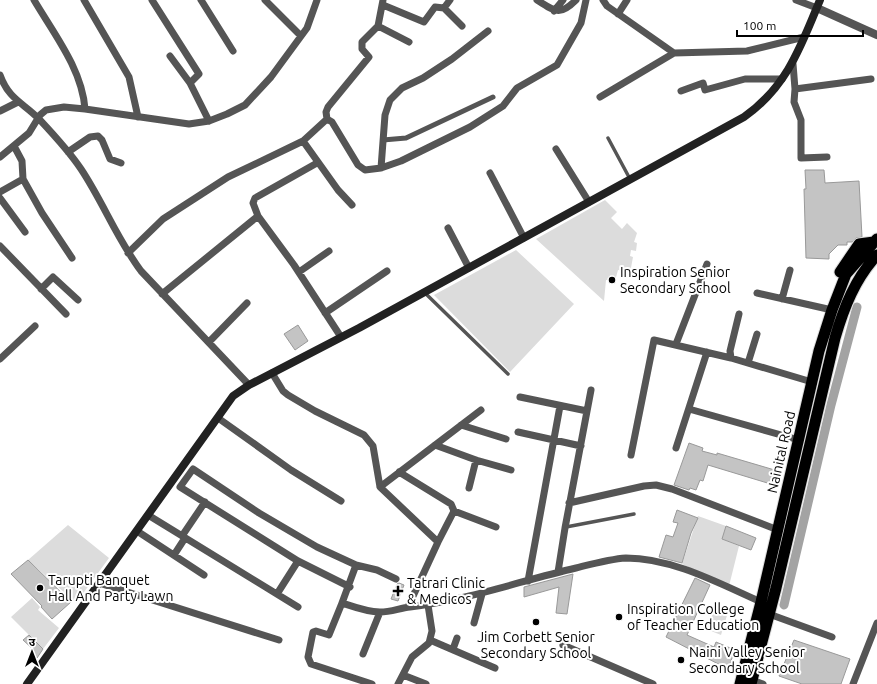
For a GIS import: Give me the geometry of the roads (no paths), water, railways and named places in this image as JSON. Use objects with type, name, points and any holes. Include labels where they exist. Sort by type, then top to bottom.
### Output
[{"type":"highway","name":"Nainital Road","points":[[765,608],[778,530],[812,382],[832,310],[846,274],[876,240]]},
{"type":"highway","name":"Nainital Road","points":[[751,682],[765,608],[834,338],[843,310],[854,286],[877,255]]},
{"type":"highway","name":"Nainital Road","points":[[740,684],[761,625]]},
{"type":"main road","points":[[27,684],[138,531],[233,396],[249,385],[341,338],[744,117],[760,105],[793,64],[818,4]]},
{"type":"street","points":[[34,0],[77,73],[84,98],[85,109]]},
{"type":"street","points":[[84,0],[129,77],[138,117]]},
{"type":"street","points":[[152,0],[199,74],[190,83]]},
{"type":"street","points":[[200,0],[233,51]]},
{"type":"street","points":[[265,0],[301,36]]},
{"type":"street","points":[[0,157],[29,133],[38,118],[46,110],[64,107],[85,109],[188,124],[209,121],[245,105],[271,77],[307,28],[317,0]]},
{"type":"street","points":[[444,8],[450,0]]},
{"type":"street","points":[[537,0],[554,11],[561,12],[567,9],[576,0]]},
{"type":"street","points":[[554,11],[563,0]]},
{"type":"street","points":[[327,119],[332,122],[358,165],[365,170],[382,168],[401,161],[470,127],[503,106],[517,88],[556,65],[581,23],[586,0]]},
{"type":"street","points":[[603,0],[607,6],[674,52]]},
{"type":"street","points":[[618,14],[626,0]]},
{"type":"street","points":[[796,0],[818,4],[877,35]]},
{"type":"street","points":[[327,119],[326,112],[328,106],[369,57],[362,49],[362,42],[378,26],[383,3],[424,22],[436,7],[444,8],[462,26]]},
{"type":"street","points":[[378,26],[409,42]]},
{"type":"street","points":[[382,168],[385,115],[390,100],[402,88],[423,78],[452,59],[488,31]]},
{"type":"street","points":[[600,97],[674,52],[747,51],[804,37]]},
{"type":"street","points":[[170,56],[190,83],[209,121]]},
{"type":"street","points":[[793,64],[795,89],[794,102],[801,120],[801,158],[827,157]]},
{"type":"street","points":[[0,75],[4,87],[18,102],[38,118],[81,169],[128,253],[141,271],[249,385]]},
{"type":"street","points":[[681,91],[702,83],[705,90],[745,79],[782,79]]},
{"type":"street","points":[[795,89],[871,80]]},
{"type":"street","points":[[384,140],[406,138],[493,97]]},
{"type":"street","points":[[0,111],[18,102]]},
{"type":"street","points":[[128,253],[169,215],[228,177],[303,141],[327,119]]},
{"type":"street","points":[[68,152],[90,137],[98,136],[102,140],[110,159],[121,164]]},
{"type":"street","points":[[303,141],[317,163],[352,205]]},
{"type":"street","points":[[14,146],[22,161],[23,179],[42,213],[72,258]]},
{"type":"street","points":[[556,149],[589,202]]},
{"type":"street","points":[[317,163],[255,198],[253,202],[258,216],[299,272],[341,338]]},
{"type":"street","points":[[490,173],[524,238]]},
{"type":"street","points":[[0,192],[23,179]]},
{"type":"street","points":[[0,198],[25,232]]},
{"type":"street","points":[[162,294],[258,216]]},
{"type":"street","points":[[448,228],[469,268]]},
{"type":"street","points":[[0,246],[66,314]]},
{"type":"street","points":[[299,272],[329,251]]},
{"type":"street","points":[[676,344],[707,264]]},
{"type":"street","points":[[782,299],[790,270]]},
{"type":"street","points":[[325,313],[387,271]]},
{"type":"street","points":[[41,288],[53,277],[78,300]]},
{"type":"street","points":[[757,293],[832,310]]},
{"type":"street","points":[[209,342],[247,303]]},
{"type":"street","points":[[731,358],[730,351],[739,314]]},
{"type":"street","points":[[0,360],[35,326]]},
{"type":"street","points":[[748,363],[757,334]]},
{"type":"street","points":[[631,455],[654,340],[731,358],[812,382]]},
{"type":"street","points":[[676,448],[707,352]]},
{"type":"street","points":[[272,373],[288,395],[315,411],[364,435],[373,446],[380,488],[438,542]]},
{"type":"street","points":[[558,572],[569,503],[591,390]]},
{"type":"street","points":[[520,396],[587,411]]},
{"type":"street","points":[[528,581],[560,406]]},
{"type":"street","points":[[689,409],[799,440]]},
{"type":"street","points":[[380,488],[482,410]]},
{"type":"street","points":[[218,418],[291,470],[341,501]]},
{"type":"street","points":[[461,425],[506,439]]},
{"type":"street","points":[[518,432],[581,446]]},
{"type":"street","points":[[436,444],[476,460],[511,470]]},
{"type":"street","points":[[468,488],[476,460]]},
{"type":"street","points":[[350,587],[298,561],[180,487],[193,469],[259,513],[317,548],[356,565],[377,570],[396,579]]},
{"type":"street","points":[[399,472],[450,504],[454,510],[496,527]]},
{"type":"street","points":[[569,503],[644,486],[656,485],[672,489],[778,530]]},
{"type":"street","points":[[174,555],[204,502]]},
{"type":"street","points":[[408,607],[454,510]]},
{"type":"street","points":[[148,515],[298,607]]},
{"type":"street","points":[[138,531],[204,575]]},
{"type":"street","points":[[342,603],[363,610],[380,612],[428,605],[454,598],[482,594],[558,572],[626,558],[658,562],[700,575],[765,608],[832,637]]},
{"type":"street","points":[[277,594],[298,561]]},
{"type":"street","points":[[356,565],[350,587],[329,635],[316,631],[313,632],[309,660],[310,664],[372,684]]},
{"type":"street","points":[[99,583],[279,640]]},
{"type":"street","points":[[474,623],[482,594]]},
{"type":"street","points":[[398,684],[412,657],[429,644],[432,631],[428,605]]},
{"type":"street","points":[[363,654],[380,612]]},
{"type":"street","points":[[853,684],[877,623]]},
{"type":"street","points":[[453,649],[457,638]]},
{"type":"street","points":[[430,640],[495,668]]},
{"type":"street","points":[[563,645],[653,684]]},
{"type":"street","points":[[402,675],[426,684]]},
{"type":"street","points":[[751,682],[763,684]]},
{"type":"lane","points":[[608,138],[630,179]]},
{"type":"lane","points":[[425,292],[508,374]]},
{"type":"lane","points":[[565,528],[634,514]]},
{"type":"waterway","points":[[784,605],[831,405],[857,307]]},
{"type":"place","name":"Inspiration Senior Secondary School","points":[[612,280]]},
{"type":"place","name":"Tarupti Banquet Hall And Party Lawn","points":[[40,588]]},
{"type":"place","name":"Tatrari Clinic & Medicos","points":[[398,591]]},
{"type":"place","name":"Inspiration College of Teacher Education","points":[[619,617]]},
{"type":"place","name":"Jim Corbett Senior Secondary School","points":[[536,622]]},
{"type":"place","name":"Naini Valley Senior Secondary School","points":[[681,660]]}]
